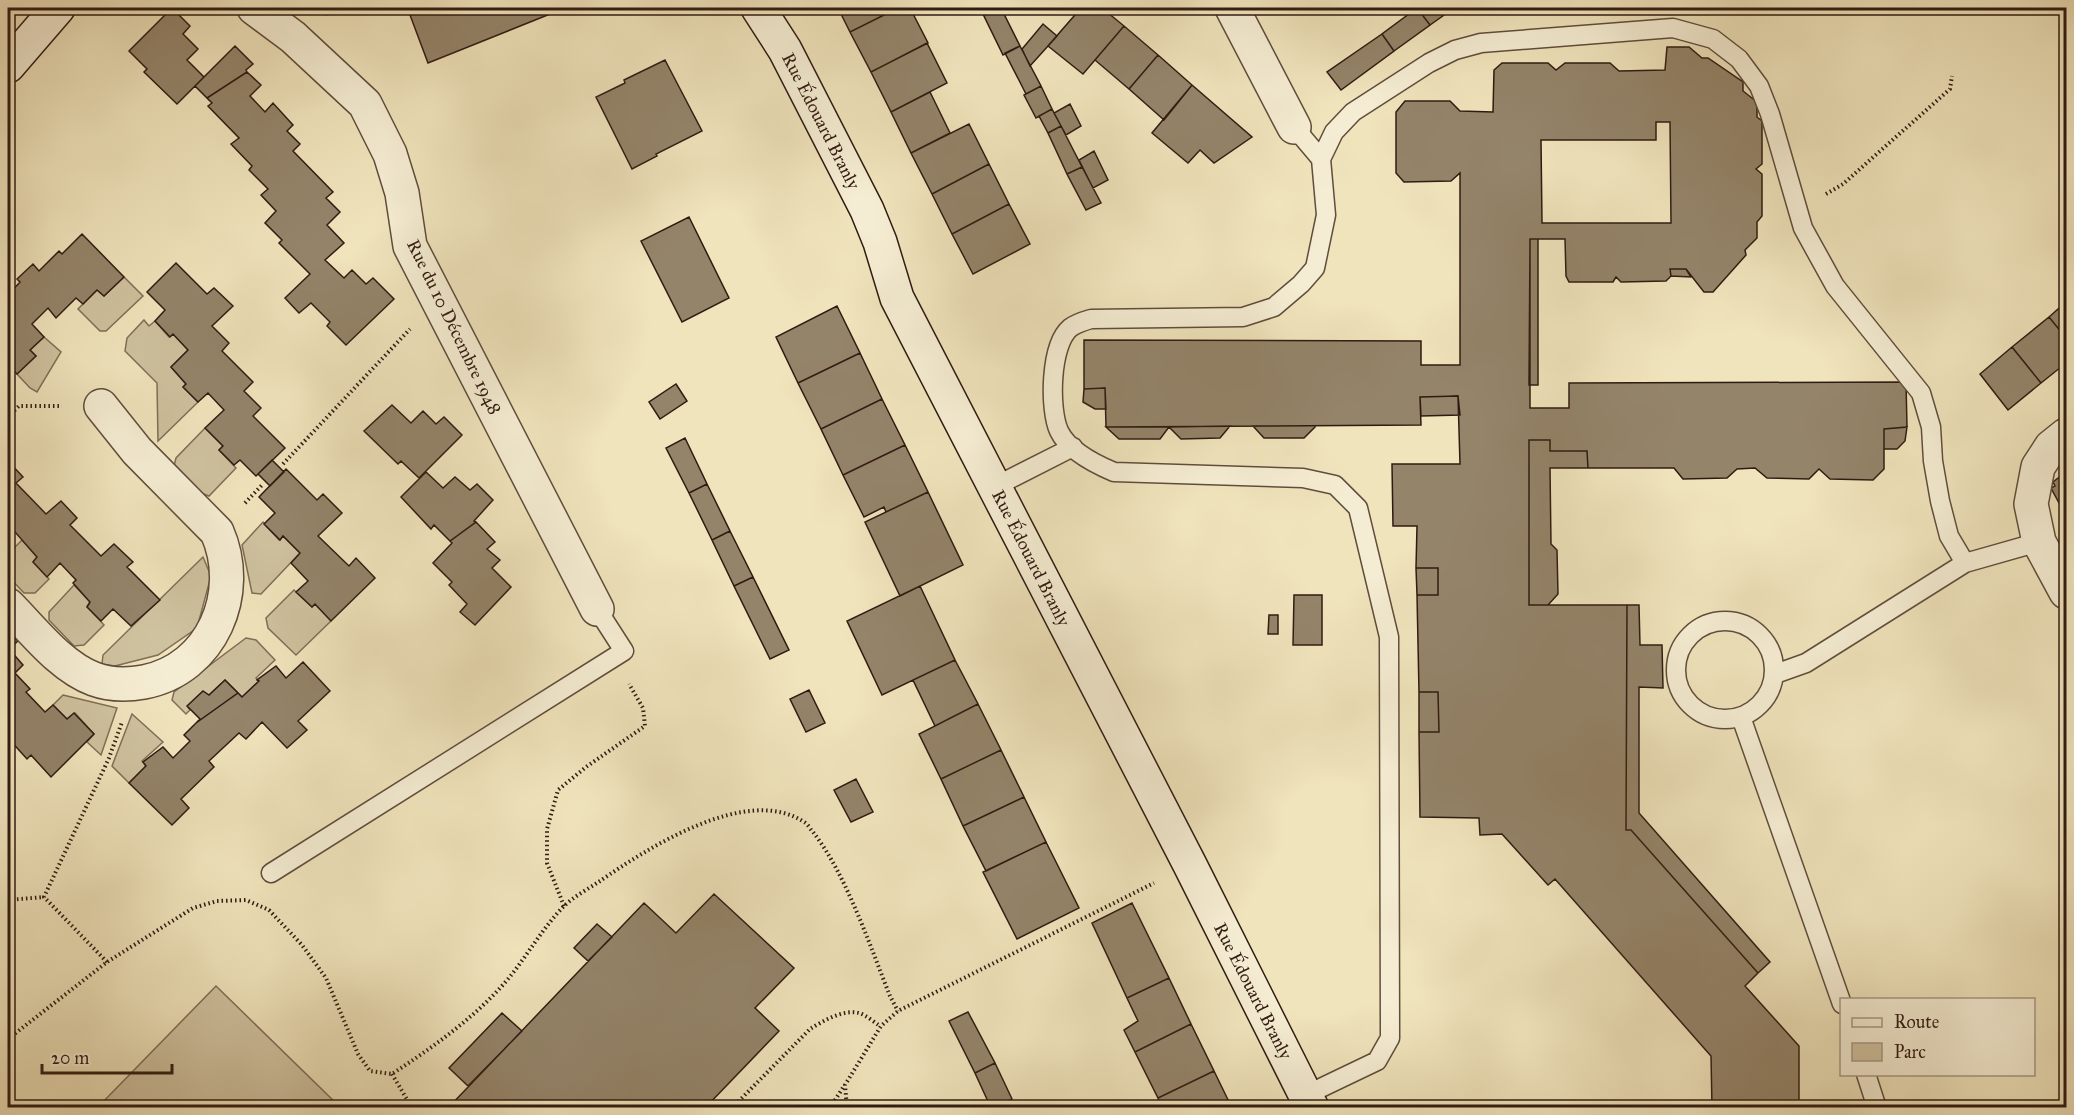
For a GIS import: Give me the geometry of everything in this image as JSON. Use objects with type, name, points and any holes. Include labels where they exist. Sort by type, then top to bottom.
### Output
[{"type":"street","points":[[8,66],[58,8]]},
{"type":"street","name":"Rue du 10 Décembre 1948","points":[[254,8],[293,37],[366,104],[390,154],[402,193],[410,246],[597,609]]},
{"type":"street","name":"Rue Édouard Branly","points":[[758,8],[785,50],[867,210],[880,242],[897,298],[1190,865],[1309,1101]]},
{"type":"street","points":[[1232,8],[1294,127]]},
{"type":"street","points":[[8,605],[65,663],[78,672],[106,683],[137,683],[156,680],[172,673],[185,664],[208,641],[216,627],[225,595],[227,563],[224,547],[217,532],[137,452],[101,406]]},
{"type":"street","points":[[2067,435],[2051,447],[2038,467],[2031,504],[2038,542],[2067,592]]},
{"type":"lane","points":[[1309,1101],[1377,1061],[1390,1038],[1389,637],[1358,508],[1335,485],[1303,478],[1114,472],[1093,463],[1059,433],[1053,410],[1056,355],[1061,339],[1070,327],[1091,319],[1243,317],[1274,307],[1316,268],[1326,215],[1321,159],[1334,132],[1353,112],[1410,75],[1455,50],[1481,43],[1673,28],[1713,39],[1739,59],[1759,86],[1770,114],[1803,228],[1835,286],[1921,393],[1931,427],[1933,460],[1949,536],[1965,563]]},
{"type":"lane","points":[[1294,127],[1321,159]]},
{"type":"lane","points":[[994,487],[1073,447]]},
{"type":"lane","points":[[1774,674],[1806,663],[1965,563],[2038,542]]},
{"type":"lane","points":[[271,873],[624,651],[597,609]]},
{"type":"lane","points":[[1725,621],[1742,624],[1756,631],[1766,643],[1773,658],[1774,674],[1771,688],[1764,701],[1753,711],[1741,717],[1726,720],[1712,718],[1698,712],[1687,702],[1679,689],[1676,673],[1678,657],[1684,643],[1696,631],[1709,624],[1725,621]]},
{"type":"lane","points":[[1741,717],[1840,998]]},
{"type":"lane","points":[[1867,1076],[1877,1107]]},
{"type":"path","points":[[1798,211],[1843,184],[1950,89],[1952,76]]},
{"type":"path","points":[[283,464],[374,368],[436,298]]},
{"type":"path","points":[[8,417],[19,406],[101,406]]},
{"type":"path","points":[[44,897],[109,758],[137,683]]},
{"type":"path","points":[[564,906],[547,863],[547,829],[558,790],[586,767],[645,726],[643,708]]},
{"type":"path","points":[[8,1039],[107,962],[193,908],[217,901],[246,900],[268,910],[302,945],[326,978],[358,1054],[370,1071],[392,1074],[447,1036],[507,980],[564,906],[618,869],[676,834],[725,815],[752,810],[782,813],[805,822],[827,849],[898,1011]]},
{"type":"path","points":[[830,1107],[880,1026],[898,1011],[1190,865]]},
{"type":"path","points":[[8,900],[44,897],[107,962]]},
{"type":"path","points":[[732,1107],[810,1029],[824,1020],[844,1013],[860,1013],[880,1026]]},
{"type":"path","points":[[392,1074],[412,1107]]},
{"type":"path","points":[[845,1085],[847,1107]]},
{"type":"green space","points":[[124,277],[143,296],[106,331],[100,331],[78,309],[97,290],[104,296]]},
{"type":"green space","points":[[144,320],[149,326],[155,321],[169,337],[173,334],[188,350],[171,367],[186,384],[183,387],[198,402],[158,441],[157,383],[125,351],[127,338]]},
{"type":"green space","points":[[44,337],[61,352],[37,392],[17,374],[36,356],[30,350]]},
{"type":"green space","points":[[205,428],[223,446],[219,450],[236,468],[209,496],[201,493],[174,466],[176,458]]},
{"type":"green space","points":[[263,522],[279,540],[283,536],[300,553],[261,594],[252,593],[242,545]]},
{"type":"green space","points":[[22,540],[37,557],[33,562],[49,579],[35,593],[24,593],[8,576],[8,554]]},
{"type":"green space","points":[[203,557],[211,576],[197,628],[158,655],[115,666],[102,664],[103,655]]},
{"type":"green space","points":[[74,585],[90,602],[87,607],[104,625],[84,645],[74,646],[49,620],[49,612]]},
{"type":"green space","points":[[294,590],[312,607],[315,604],[331,621],[296,655],[268,628],[266,618]]},
{"type":"green space","points":[[246,638],[256,640],[275,660],[256,678],[259,681],[242,697],[225,680],[209,695],[188,707],[190,710],[186,714],[172,700],[174,692]]},
{"type":"green space","points":[[63,695],[117,708],[101,755],[87,742],[94,734],[75,713],[67,719],[53,705]]},
{"type":"green space","points":[[132,714],[163,742],[142,761],[146,766],[129,783],[112,766]]},
{"type":"green space","points":[[216,986],[340,1107],[98,1107]]},
{"type":"building","points":[[172,8],[190,26],[183,34],[198,49],[187,60],[204,77],[177,104],[144,72],[147,69],[129,51]]},
{"type":"building","points":[[430,8],[565,8],[428,63],[410,15]]},
{"type":"building","points":[[838,8],[898,8],[850,32]]},
{"type":"building","points":[[898,8],[910,8],[928,43],[871,72],[850,32]]},
{"type":"building","points":[[1001,8],[1020,46],[1003,55],[983,14]]},
{"type":"building","points":[[1081,8],[1102,8],[1124,26],[1083,74],[1048,46]]},
{"type":"building","points":[[1417,8],[1430,25],[1394,51],[1382,34]]},
{"type":"building","points":[[1417,8],[1454,8],[1430,25]]},
{"type":"building","points":[[1043,24],[1057,36],[1030,66],[1022,49]]},
{"type":"building","points":[[1124,26],[1158,55],[1129,89],[1095,60]]},
{"type":"building","points":[[1382,34],[1394,51],[1341,90],[1327,72]]},
{"type":"building","points":[[927,43],[947,83],[891,112],[871,72]]},
{"type":"building","points":[[235,46],[253,64],[246,70],[247,72],[207,98],[195,86]]},
{"type":"building","points":[[1020,46],[1041,86],[1026,94],[1005,53]]},
{"type":"building","points":[[1667,47],[1689,47],[1702,58],[1708,58],[1743,82],[1743,91],[1757,102],[1757,117],[1762,121],[1762,164],[1756,169],[1762,174],[1762,216],[1757,222],[1757,238],[1745,250],[1746,255],[1713,292],[1704,292],[1686,269],[1670,269],[1671,276],[1666,281],[1621,282],[1616,277],[1613,282],[1569,282],[1566,276],[1565,239],[1530,239],[1530,408],[1569,408],[1569,383],[1906,382],[1907,427],[1884,429],[1884,469],[1873,480],[1830,479],[1819,469],[1809,479],[1767,478],[1755,468],[1737,469],[1727,478],[1683,479],[1674,468],[1588,468],[1587,451],[1550,451],[1550,440],[1529,440],[1529,605],[1627,605],[1626,830],[1631,830],[1758,973],[1745,986],[1799,1046],[1799,1108],[1712,1108],[1711,1056],[1555,879],[1548,885],[1502,834],[1480,835],[1479,818],[1420,817],[1419,732],[1439,732],[1438,692],[1419,692],[1417,595],[1438,595],[1438,568],[1416,568],[1417,526],[1393,526],[1392,464],[1460,464],[1458,396],[1420,397],[1421,425],[1106,427],[1105,388],[1084,389],[1084,340],[1421,341],[1421,365],[1460,365],[1460,173],[1451,181],[1404,182],[1396,173],[1396,112],[1405,101],[1450,101],[1460,111],[1493,112],[1494,70],[1502,63],[1548,63],[1556,70],[1565,63],[1610,63],[1619,71],[1665,70]],"holes":[[[1656,122],[1670,122],[1671,223],[1542,223],[1541,140],[1656,140]]]},
{"type":"building","points":[[1158,55],[1192,85],[1164,120],[1129,89]]},
{"type":"building","points":[[665,60],[702,131],[632,169],[596,97]]},
{"type":"building","points":[[247,72],[261,85],[250,96],[265,112],[273,103],[293,125],[287,131],[300,144],[293,151],[333,192],[326,198],[340,212],[327,225],[344,243],[325,260],[344,278],[352,270],[366,284],[373,278],[394,299],[346,345],[327,326],[330,322],[311,303],[299,313],[285,298],[310,274],[279,243],[282,240],[265,223],[276,211],[261,195],[268,189],[249,170],[252,166],[231,144],[239,138],[208,106],[212,103],[207,98]]},
{"type":"building","points":[[1192,85],[1252,137],[1214,163],[1200,150],[1188,163],[1152,133]]},
{"type":"building","points":[[1041,86],[1052,109],[1036,118],[1024,95]]},
{"type":"building","points":[[930,92],[950,133],[911,153],[891,112]]},
{"type":"building","points":[[1070,104],[1081,126],[1066,135],[1054,113]]},
{"type":"building","points":[[1052,109],[1061,126],[1048,133],[1039,116]]},
{"type":"building","points":[[969,124],[989,164],[932,194],[911,153]]},
{"type":"building","points":[[1061,126],[1082,167],[1067,174],[1048,133]]},
{"type":"building","points":[[1094,151],[1108,180],[1093,188],[1079,160]]},
{"type":"building","points":[[989,164],[1009,204],[952,234],[932,194]]},
{"type":"building","points":[[1082,167],[1101,203],[1086,210],[1067,174]]},
{"type":"building","points":[[1009,204],[1030,244],[973,274],[952,234]]},
{"type":"building","points":[[689,217],[729,298],[682,322],[641,241]]},
{"type":"building","points":[[82,234],[124,277],[104,296],[97,290],[83,304],[76,298],[56,318],[48,308],[32,324],[44,337],[30,350],[36,356],[17,374],[8,365],[8,295],[20,282],[17,279],[33,264],[39,271],[59,251],[62,254]]},
{"type":"building","points":[[1530,239],[1538,239],[1538,385],[1529,385]]},
{"type":"building","points":[[176,263],[207,294],[214,288],[233,306],[212,326],[229,343],[222,351],[253,382],[244,391],[261,408],[253,416],[285,448],[256,476],[240,460],[234,465],[219,450],[223,446],[205,428],[224,410],[208,393],[198,402],[183,387],[186,384],[171,367],[188,350],[173,334],[170,337],[155,321],[165,310],[147,292]]},
{"type":"building","points":[[1670,269],[1686,269],[1691,277],[1671,276]]},
{"type":"building","points":[[2066,302],[2066,338],[2049,317]]},
{"type":"building","points":[[837,306],[860,353],[798,383],[776,337]]},
{"type":"building","points":[[2049,317],[2066,338],[2066,363],[2041,383],[2012,347]]},
{"type":"building","points":[[2012,347],[2041,383],[2008,410],[1980,374]]},
{"type":"building","points":[[860,353],[882,399],[821,429],[798,383]]},
{"type":"building","points":[[676,384],[687,401],[660,419],[649,402]]},
{"type":"building","points":[[1105,388],[1106,409],[1095,409],[1083,402],[1084,389]]},
{"type":"building","points":[[1458,396],[1460,415],[1421,416],[1420,397]]},
{"type":"building","points":[[882,399],[905,445],[843,475],[821,429]]},
{"type":"building","points":[[392,405],[411,423],[423,411],[436,424],[444,417],[462,435],[419,478],[401,461],[398,464],[364,431]]},
{"type":"building","points":[[1230,426],[1220,438],[1181,439],[1169,427]]},
{"type":"building","points":[[1253,426],[1316,426],[1304,438],[1264,438]]},
{"type":"building","points":[[1106,427],[1169,427],[1160,439],[1119,439]]},
{"type":"building","points":[[1907,427],[1905,441],[1897,449],[1884,449],[1884,429]]},
{"type":"building","points":[[685,438],[707,484],[689,493],[666,448]]},
{"type":"building","points":[[1529,440],[1550,440],[1550,451],[1587,451],[1588,468],[1550,468],[1551,544],[1557,550],[1558,594],[1548,605],[1529,605]]},
{"type":"building","points":[[905,445],[928,492],[886,512],[884,507],[864,517],[843,475]]},
{"type":"building","points":[[272,460],[284,472],[270,486],[258,474]]},
{"type":"building","points":[[8,461],[23,477],[16,483],[46,514],[61,501],[77,518],[70,525],[101,556],[114,544],[133,562],[127,567],[160,600],[131,626],[113,609],[101,621],[87,607],[90,602],[73,583],[76,580],[60,563],[47,577],[33,562],[37,557],[8,524]]},
{"type":"building","points":[[286,469],[317,500],[323,494],[342,513],[318,536],[349,566],[356,558],[375,578],[331,621],[315,604],[312,607],[296,592],[308,581],[291,563],[300,553],[283,536],[280,540],[264,524],[275,513],[259,497]]},
{"type":"building","points":[[426,472],[443,488],[455,477],[470,490],[477,484],[493,500],[474,521],[476,522],[450,541],[434,525],[431,529],[401,497]]},
{"type":"building","points":[[2066,472],[2066,516],[2051,488],[2055,486],[2053,482]]},
{"type":"building","points":[[707,484],[730,531],[712,540],[689,493]]},
{"type":"building","points":[[928,492],[963,565],[900,596],[865,522]]},
{"type":"building","points":[[476,522],[495,542],[487,549],[500,560],[492,568],[511,587],[475,625],[460,612],[467,604],[449,585],[452,582],[433,563],[452,543],[450,541]]},
{"type":"building","points":[[730,531],[753,577],[734,586],[712,540]]},
{"type":"building","points":[[1416,568],[1438,568],[1438,595],[1417,595]]},
{"type":"building","points":[[753,577],[789,650],[770,659],[734,586]]},
{"type":"building","points":[[920,586],[955,660],[882,695],[847,621]]},
{"type":"building","points":[[1294,595],[1322,595],[1322,645],[1293,645]]},
{"type":"building","points":[[1627,605],[1639,605],[1640,645],[1662,645],[1663,688],[1639,687],[1639,813],[1770,962],[1758,973],[1631,830],[1626,830]]},
{"type":"building","points":[[1269,615],[1278,615],[1278,634],[1268,634]]},
{"type":"building","points":[[8,631],[18,641],[9,649],[23,665],[15,673],[30,689],[26,692],[45,712],[53,705],[67,719],[74,713],[94,734],[51,777],[31,755],[27,759],[8,738]]},
{"type":"building","points":[[955,660],[978,704],[935,726],[913,680]]},
{"type":"building","points":[[303,662],[330,691],[298,721],[307,730],[287,748],[262,722],[246,739],[239,733],[209,761],[214,767],[181,799],[189,808],[172,825],[129,783],[146,766],[143,762],[163,747],[173,758],[190,741],[184,735],[196,723],[238,693],[242,697],[259,681],[257,680],[276,666],[286,678]]},
{"type":"building","points":[[225,680],[238,693],[196,723],[200,719],[187,706],[203,691],[209,695]]},
{"type":"building","points":[[809,690],[825,723],[806,732],[790,699]]},
{"type":"building","points":[[1419,692],[1438,692],[1439,732],[1419,732]]},
{"type":"building","points":[[978,704],[1001,750],[941,779],[919,734]]},
{"type":"building","points":[[1001,750],[1024,797],[963,826],[941,779]]},
{"type":"building","points":[[856,779],[873,812],[851,822],[834,790]]},
{"type":"building","points":[[1024,797],[1046,842],[986,871],[963,826]]},
{"type":"building","points":[[1046,842],[1079,908],[1017,939],[983,872]]},
{"type":"building","points":[[714,894],[794,968],[755,1008],[779,1031],[705,1108],[448,1108],[644,903],[676,933]]},
{"type":"building","points":[[1132,903],[1169,978],[1127,998],[1092,923]]},
{"type":"building","points":[[597,924],[612,937],[588,961],[574,948]]},
{"type":"building","points":[[1169,978],[1191,1024],[1135,1052],[1124,1030],[1138,1021],[1127,998]]},
{"type":"building","points":[[968,1012],[995,1063],[975,1073],[949,1021]]},
{"type":"building","points":[[502,1013],[522,1031],[468,1086],[449,1068]]},
{"type":"building","points":[[1191,1024],[1214,1071],[1158,1098],[1135,1052]]},
{"type":"building","points":[[995,1063],[1012,1099],[996,1108],[991,1108],[975,1073]]},
{"type":"building","points":[[1214,1071],[1232,1108],[1162,1108],[1158,1098]]}]
